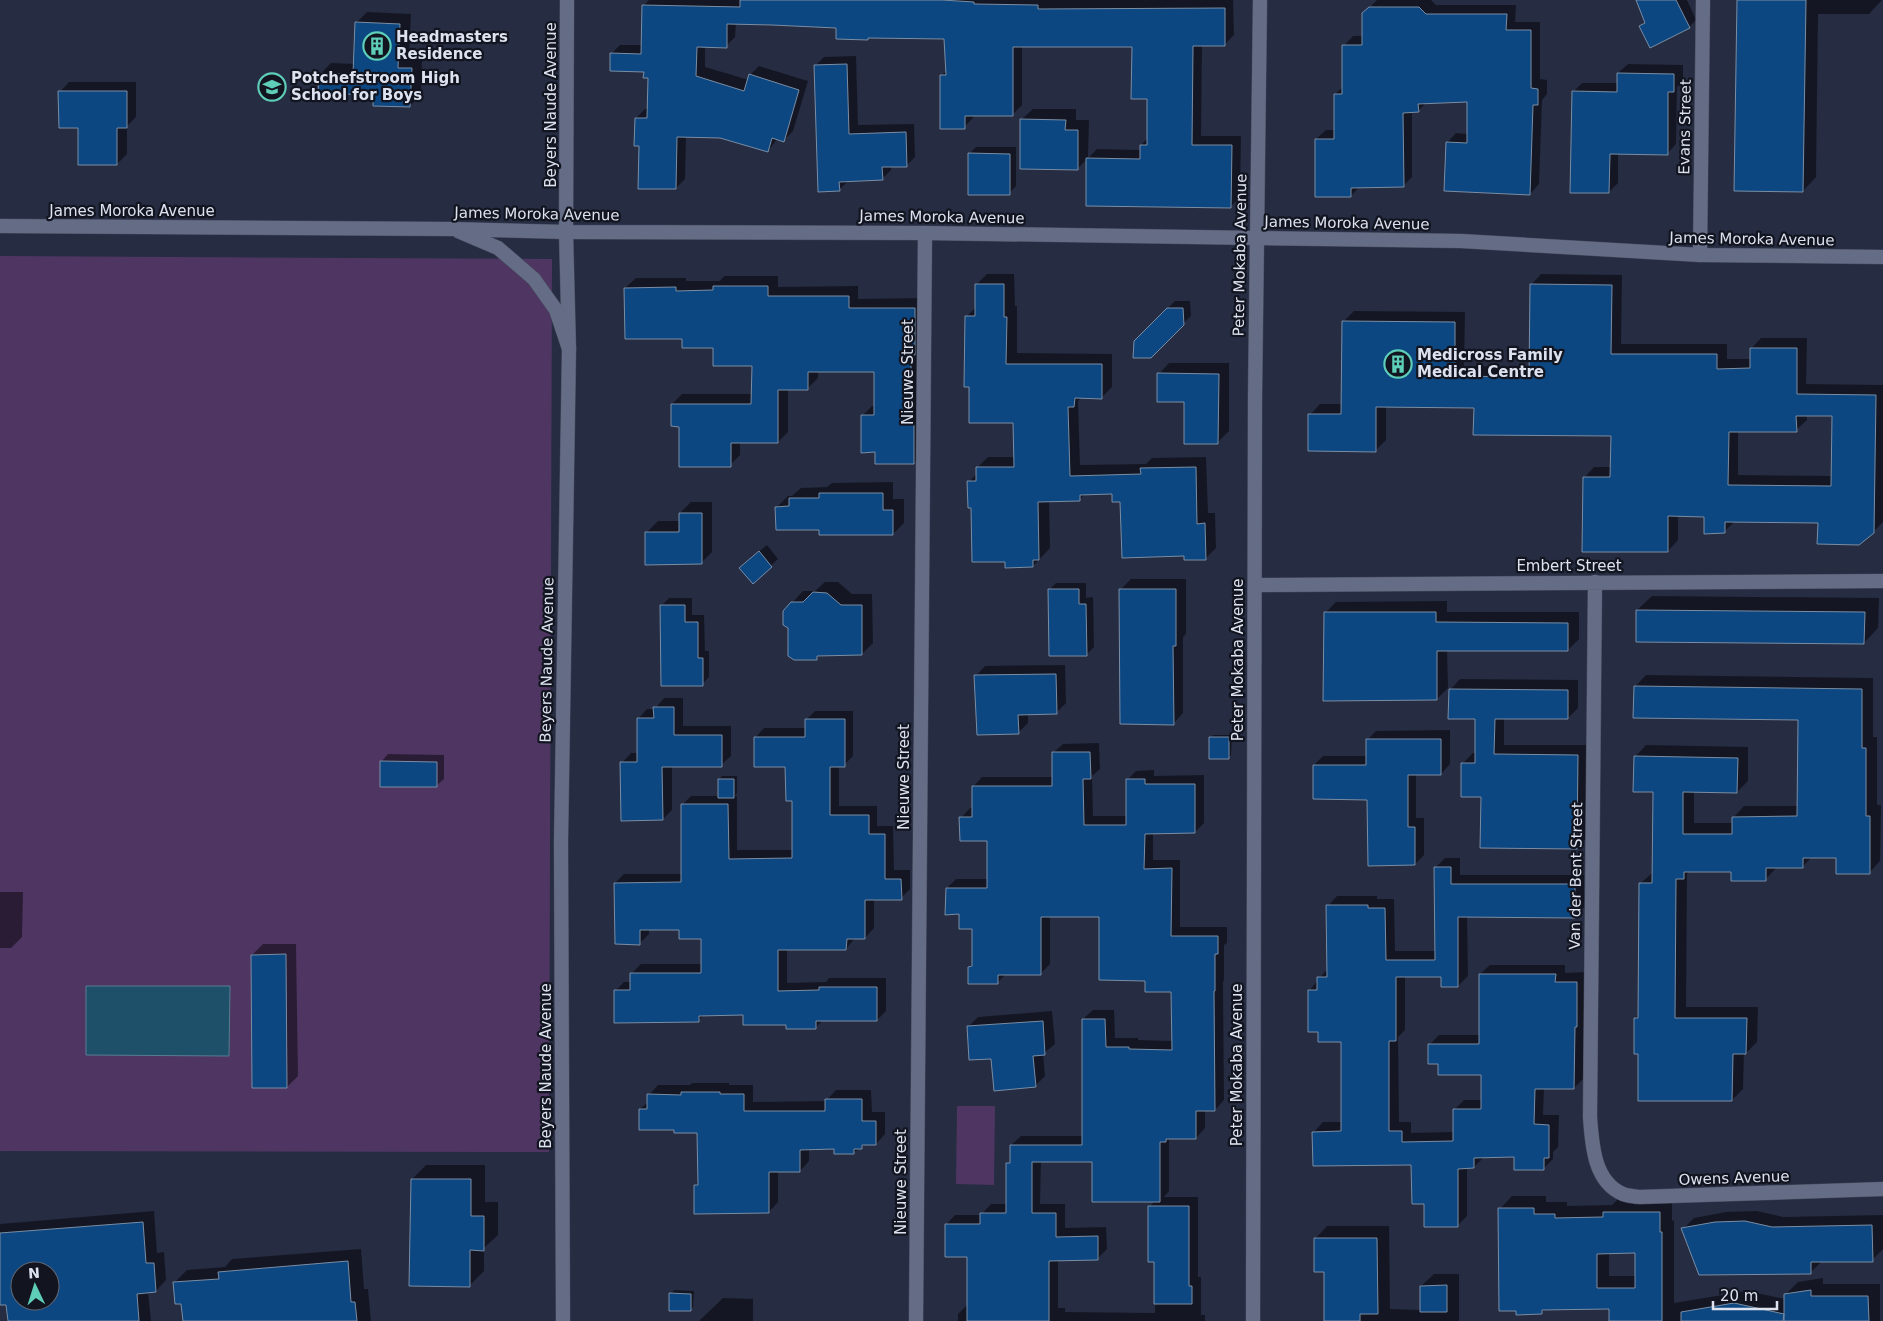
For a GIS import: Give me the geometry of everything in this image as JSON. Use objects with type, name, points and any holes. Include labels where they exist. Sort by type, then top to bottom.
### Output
[{"type":"street","name":"Beyers Naude Avenue","points":[[563,1321],[562,834],[568,349],[566,232],[567,0]]},
{"type":"street","name":"Peter Mokaba Avenue","points":[[1253,1321],[1255,585],[1260,0]]},
{"type":"street","name":"Evans Street","points":[[1700,255],[1703,0]]},
{"type":"street","name":"James Moroka Avenue","points":[[0,226],[451,229],[566,232],[925,233],[1461,241],[1700,255],[1883,257]]},
{"type":"street","points":[[451,229],[498,248],[534,280],[556,310],[568,349]]},
{"type":"street","name":"Nieuwe Street","points":[[916,1321],[925,233]]},
{"type":"street","name":"Embert Street","points":[[1255,585],[1883,580]]},
{"type":"street","name":"Van der Bent Street","points":[[1595,582],[1590,1117],[1592,1144],[1598,1169]]},
{"type":"street","name":"Owens Avenue","points":[[1598,1169],[1608,1184],[1623,1194],[1639,1197],[1883,1189]]},
{"type":"shaded area","points":[[0,256],[552,259],[549,1152],[0,1151]]},
{"type":"shaded area","points":[[957,1106],[995,1106],[994,1185],[956,1184]]},
{"type":"water","points":[[86,986],[230,986],[229,1056],[86,1055]]},
{"type":"building","points":[[740,0],[942,0],[974,2],[974,4],[1038,5],[1038,9],[1225,8],[1225,46],[1193,46],[1192,145],[1232,145],[1231,208],[1086,206],[1086,158],[1140,159],[1140,145],[1147,145],[1147,99],[1131,99],[1132,47],[1013,47],[1013,116],[965,116],[965,129],[940,129],[940,75],[946,75],[944,39],[836,39],[836,28],[772,25],[727,24],[727,48],[697,47],[696,76],[744,91],[749,74],[799,90],[784,142],[772,138],[768,152],[720,138],[677,137],[676,189],[638,189],[639,146],[634,146],[635,118],[647,118],[648,78],[643,78],[644,72],[610,71],[610,53],[641,54],[642,5],[740,7]]},
{"type":"building","points":[[1636,0],[1676,0],[1690,28],[1650,48],[1639,26],[1645,23]]},
{"type":"building","points":[[1737,0],[1806,0],[1803,192],[1734,191]]},
{"type":"building","points":[[1369,7],[1419,7],[1426,14],[1507,14],[1506,30],[1531,30],[1531,88],[1538,89],[1538,105],[1533,105],[1530,195],[1444,191],[1446,142],[1467,143],[1467,102],[1418,104],[1419,112],[1403,113],[1404,187],[1351,188],[1351,197],[1315,197],[1315,139],[1334,139],[1334,94],[1342,94],[1342,45],[1362,45],[1362,13]]},
{"type":"building","name":"Headmasters Residence","points":[[355,22],[400,24],[398,68],[412,68],[410,107],[373,106],[373,95],[318,93],[319,73],[353,74]]},
{"type":"building","points":[[847,64],[849,134],[906,132],[907,167],[882,167],[883,180],[839,182],[840,191],[818,192],[814,65]]},
{"type":"building","points":[[1617,73],[1674,74],[1674,92],[1668,92],[1668,155],[1610,154],[1609,193],[1570,193],[1572,91],[1617,92]]},
{"type":"building","points":[[58,91],[127,91],[127,128],[117,128],[117,165],[78,165],[78,128],[59,128]]},
{"type":"building","points":[[1020,119],[1066,120],[1065,130],[1078,130],[1078,170],[1020,169]]},
{"type":"building","points":[[968,153],[1010,154],[1010,195],[968,195]]},
{"type":"building","points":[[975,284],[1004,284],[1004,317],[1007,317],[1006,364],[1102,364],[1102,399],[1075,398],[1074,407],[1068,407],[1070,476],[1141,474],[1140,468],[1196,467],[1197,524],[1205,523],[1206,560],[1184,560],[1184,556],[1122,558],[1120,502],[1112,502],[1112,494],[1080,495],[1080,501],[1038,502],[1039,560],[1033,560],[1033,567],[1005,568],[1005,562],[972,562],[971,508],[968,508],[967,481],[976,481],[976,467],[1014,467],[1013,423],[969,423],[969,387],[964,387],[965,316],[975,316]]},
{"type":"building","points":[[1530,284],[1612,285],[1611,354],[1717,354],[1717,369],[1750,368],[1750,348],[1797,348],[1797,394],[1876,395],[1874,533],[1859,545],[1817,544],[1818,523],[1725,522],[1725,533],[1704,534],[1704,517],[1668,516],[1668,552],[1582,552],[1583,477],[1610,477],[1611,436],[1473,435],[1474,408],[1376,407],[1376,452],[1308,451],[1308,414],[1341,414],[1342,321],[1455,322],[1455,376],[1529,377]],"holes":[[[1796,416],[1832,416],[1831,486],[1728,485],[1729,432],[1797,432]]]},
{"type":"building","points":[[713,286],[768,286],[768,296],[849,296],[849,308],[915,308],[915,355],[911,355],[911,421],[914,421],[914,464],[875,464],[875,452],[861,453],[861,415],[874,415],[874,372],[808,372],[808,390],[778,390],[778,443],[731,443],[731,467],[679,467],[679,427],[671,426],[671,404],[751,404],[752,366],[713,366],[713,348],[682,348],[682,339],[625,339],[624,288],[676,287],[676,291],[713,290]]},
{"type":"building","points":[[1167,308],[1183,308],[1184,325],[1151,358],[1133,358],[1134,341]]},
{"type":"building","points":[[1157,373],[1219,374],[1218,444],[1184,444],[1184,402],[1157,402]]},
{"type":"building","points":[[819,493],[883,493],[883,510],[893,510],[893,535],[819,535],[819,530],[776,530],[775,507],[789,506],[789,498],[819,498]]},
{"type":"building","points":[[679,513],[702,513],[702,564],[645,565],[645,532],[679,532]]},
{"type":"building","points":[[759,551],[772,567],[753,584],[739,568]]},
{"type":"building","points":[[1048,589],[1079,589],[1079,604],[1086,604],[1087,656],[1049,656]]},
{"type":"building","points":[[1119,589],[1176,589],[1176,646],[1173,646],[1174,725],[1120,724]]},
{"type":"building","points":[[813,592],[827,593],[841,605],[862,605],[862,655],[817,656],[817,660],[794,660],[788,656],[788,628],[783,625],[783,611],[791,602],[803,602]]},
{"type":"building","points":[[660,605],[685,605],[685,622],[698,622],[698,658],[703,658],[703,686],[661,686]]},
{"type":"building","points":[[1636,610],[1865,612],[1864,644],[1636,642]]},
{"type":"building","points":[[1324,612],[1436,612],[1436,622],[1568,623],[1568,651],[1437,651],[1437,700],[1323,701]]},
{"type":"building","points":[[1056,674],[1057,714],[1018,715],[1019,734],[977,735],[974,675]]},
{"type":"building","points":[[1634,686],[1862,689],[1862,748],[1866,748],[1866,816],[1870,816],[1870,874],[1836,874],[1836,858],[1803,858],[1803,868],[1766,868],[1766,881],[1731,881],[1731,872],[1684,872],[1684,879],[1676,879],[1675,1018],[1747,1018],[1746,1054],[1733,1054],[1732,1101],[1638,1101],[1638,1054],[1634,1054],[1634,1018],[1638,1018],[1639,883],[1652,883],[1653,792],[1633,792],[1634,756],[1738,758],[1737,793],[1683,792],[1683,834],[1732,834],[1732,817],[1797,816],[1798,720],[1633,718]]},
{"type":"building","points":[[1449,689],[1568,690],[1568,719],[1495,719],[1494,754],[1578,755],[1577,849],[1480,848],[1481,797],[1461,797],[1461,763],[1475,763],[1475,719],[1448,719]]},
{"type":"building","points":[[653,707],[674,707],[674,735],[722,735],[722,767],[662,767],[663,820],[621,821],[620,762],[637,762],[637,718],[654,718]]},
{"type":"building","points":[[805,719],[845,719],[845,767],[830,767],[830,815],[869,815],[869,834],[885,834],[885,879],[901,879],[902,900],[865,900],[865,939],[847,939],[846,950],[778,950],[778,991],[819,990],[819,987],[877,987],[877,1021],[816,1021],[816,1029],[786,1029],[786,1025],[743,1025],[743,1015],[699,1016],[699,1022],[614,1023],[614,990],[630,990],[630,973],[701,973],[701,939],[679,939],[679,930],[640,930],[640,945],[615,944],[614,883],[681,882],[681,804],[728,804],[729,859],[792,858],[792,801],[786,801],[785,767],[754,767],[754,737],[805,737]]},
{"type":"building","points":[[1209,737],[1229,737],[1229,759],[1209,759]]},
{"type":"building","points":[[1366,739],[1441,739],[1441,775],[1408,775],[1408,827],[1415,827],[1415,865],[1368,866],[1367,800],[1313,799],[1313,765],[1366,765]]},
{"type":"building","points":[[1052,752],[1090,752],[1091,779],[1083,779],[1084,825],[1126,825],[1126,779],[1145,779],[1145,784],[1195,784],[1195,833],[1145,834],[1144,869],[1172,868],[1171,936],[1218,936],[1218,954],[1215,954],[1214,991],[1215,1111],[1196,1111],[1196,1139],[1166,1139],[1166,1142],[1160,1142],[1160,1202],[1092,1202],[1092,1162],[1032,1162],[1032,1213],[1056,1213],[1056,1237],[1098,1236],[1098,1260],[1049,1261],[1049,1321],[967,1321],[967,1257],[945,1257],[945,1224],[980,1224],[980,1213],[1006,1213],[1006,1163],[1010,1163],[1010,1145],[1082,1145],[1082,1019],[1105,1019],[1106,1047],[1172,1050],[1171,992],[1145,992],[1145,981],[1099,980],[1099,917],[1041,917],[1041,975],[998,975],[998,984],[968,984],[968,967],[972,966],[972,929],[959,929],[959,914],[945,915],[946,888],[987,888],[987,841],[960,841],[959,817],[972,817],[972,786],[1052,786]]},
{"type":"building","points":[[380,761],[437,762],[437,787],[380,787]]},
{"type":"building","points":[[718,779],[734,779],[734,798],[718,798]]},
{"type":"building","points":[[1434,867],[1451,867],[1451,884],[1575,884],[1575,918],[1458,917],[1458,987],[1441,987],[1441,977],[1396,977],[1396,1041],[1389,1041],[1389,1131],[1402,1131],[1402,1142],[1453,1141],[1453,1109],[1481,1109],[1481,1075],[1438,1075],[1438,1064],[1428,1064],[1428,1044],[1479,1044],[1479,974],[1556,974],[1555,982],[1577,982],[1574,1089],[1535,1089],[1534,1124],[1549,1125],[1549,1158],[1544,1158],[1544,1170],[1514,1170],[1514,1157],[1474,1158],[1474,1168],[1458,1169],[1458,1227],[1424,1227],[1424,1204],[1412,1204],[1411,1165],[1313,1166],[1312,1132],[1341,1131],[1341,1042],[1318,1042],[1318,1032],[1308,1032],[1308,990],[1317,990],[1317,977],[1327,977],[1326,905],[1368,905],[1368,908],[1385,908],[1386,960],[1435,960]]},
{"type":"building","points":[[286,954],[287,1088],[252,1088],[251,955]]},
{"type":"building","points":[[1043,1021],[1045,1055],[1033,1056],[1036,1087],[994,1091],[991,1059],[969,1060],[967,1026]]},
{"type":"building","points":[[681,1092],[744,1094],[744,1111],[825,1111],[825,1099],[862,1099],[862,1121],[876,1121],[876,1145],[862,1145],[862,1149],[854,1149],[854,1154],[834,1154],[834,1149],[800,1150],[800,1172],[769,1172],[769,1213],[694,1214],[694,1185],[698,1185],[697,1133],[674,1133],[674,1130],[639,1130],[639,1109],[647,1109],[647,1094],[681,1095]]},
{"type":"building","points":[[411,1179],[471,1179],[471,1216],[484,1216],[484,1251],[470,1250],[470,1287],[409,1286]]},
{"type":"building","points":[[1148,1206],[1189,1206],[1189,1286],[1192,1286],[1192,1304],[1154,1304],[1154,1262],[1148,1262]]},
{"type":"building","points":[[1498,1208],[1534,1208],[1534,1214],[1555,1214],[1555,1218],[1603,1217],[1603,1212],[1660,1212],[1660,1232],[1662,1232],[1662,1321],[1609,1321],[1609,1309],[1542,1310],[1542,1314],[1516,1315],[1516,1311],[1499,1311]],"holes":[[[1635,1253],[1635,1288],[1597,1288],[1597,1254]]]},
{"type":"building","points":[[1745,1221],[1772,1227],[1872,1225],[1873,1262],[1811,1262],[1811,1274],[1699,1275],[1681,1228],[1715,1222]]},
{"type":"building","points":[[143,1222],[146,1263],[154,1263],[156,1292],[137,1294],[139,1321],[8,1321],[6,1305],[0,1305],[0,1233]]},
{"type":"building","points":[[1314,1238],[1377,1238],[1378,1314],[1360,1314],[1360,1321],[1324,1321],[1324,1272],[1314,1272]]},
{"type":"building","points":[[348,1261],[351,1302],[355,1302],[357,1321],[183,1321],[181,1304],[175,1304],[173,1282],[219,1279],[218,1272]]},
{"type":"building","points":[[1447,1285],[1447,1312],[1420,1312],[1420,1286]]},
{"type":"building","points":[[1811,1290],[1811,1296],[1868,1296],[1869,1321],[1784,1321],[1784,1294]]},
{"type":"building","points":[[669,1293],[691,1294],[691,1311],[669,1311]]},
{"type":"building","points":[[1734,1303],[1784,1314],[1783,1321],[1681,1321],[1681,1312]]},
{"type":"place","name":"Headmasters Residence","points":[[377,46]]},
{"type":"place","name":"Potchefstroom High School for Boys","points":[[272,87]]},
{"type":"place","name":"Medicross Family Medical Centre","points":[[1398,364]]}]
